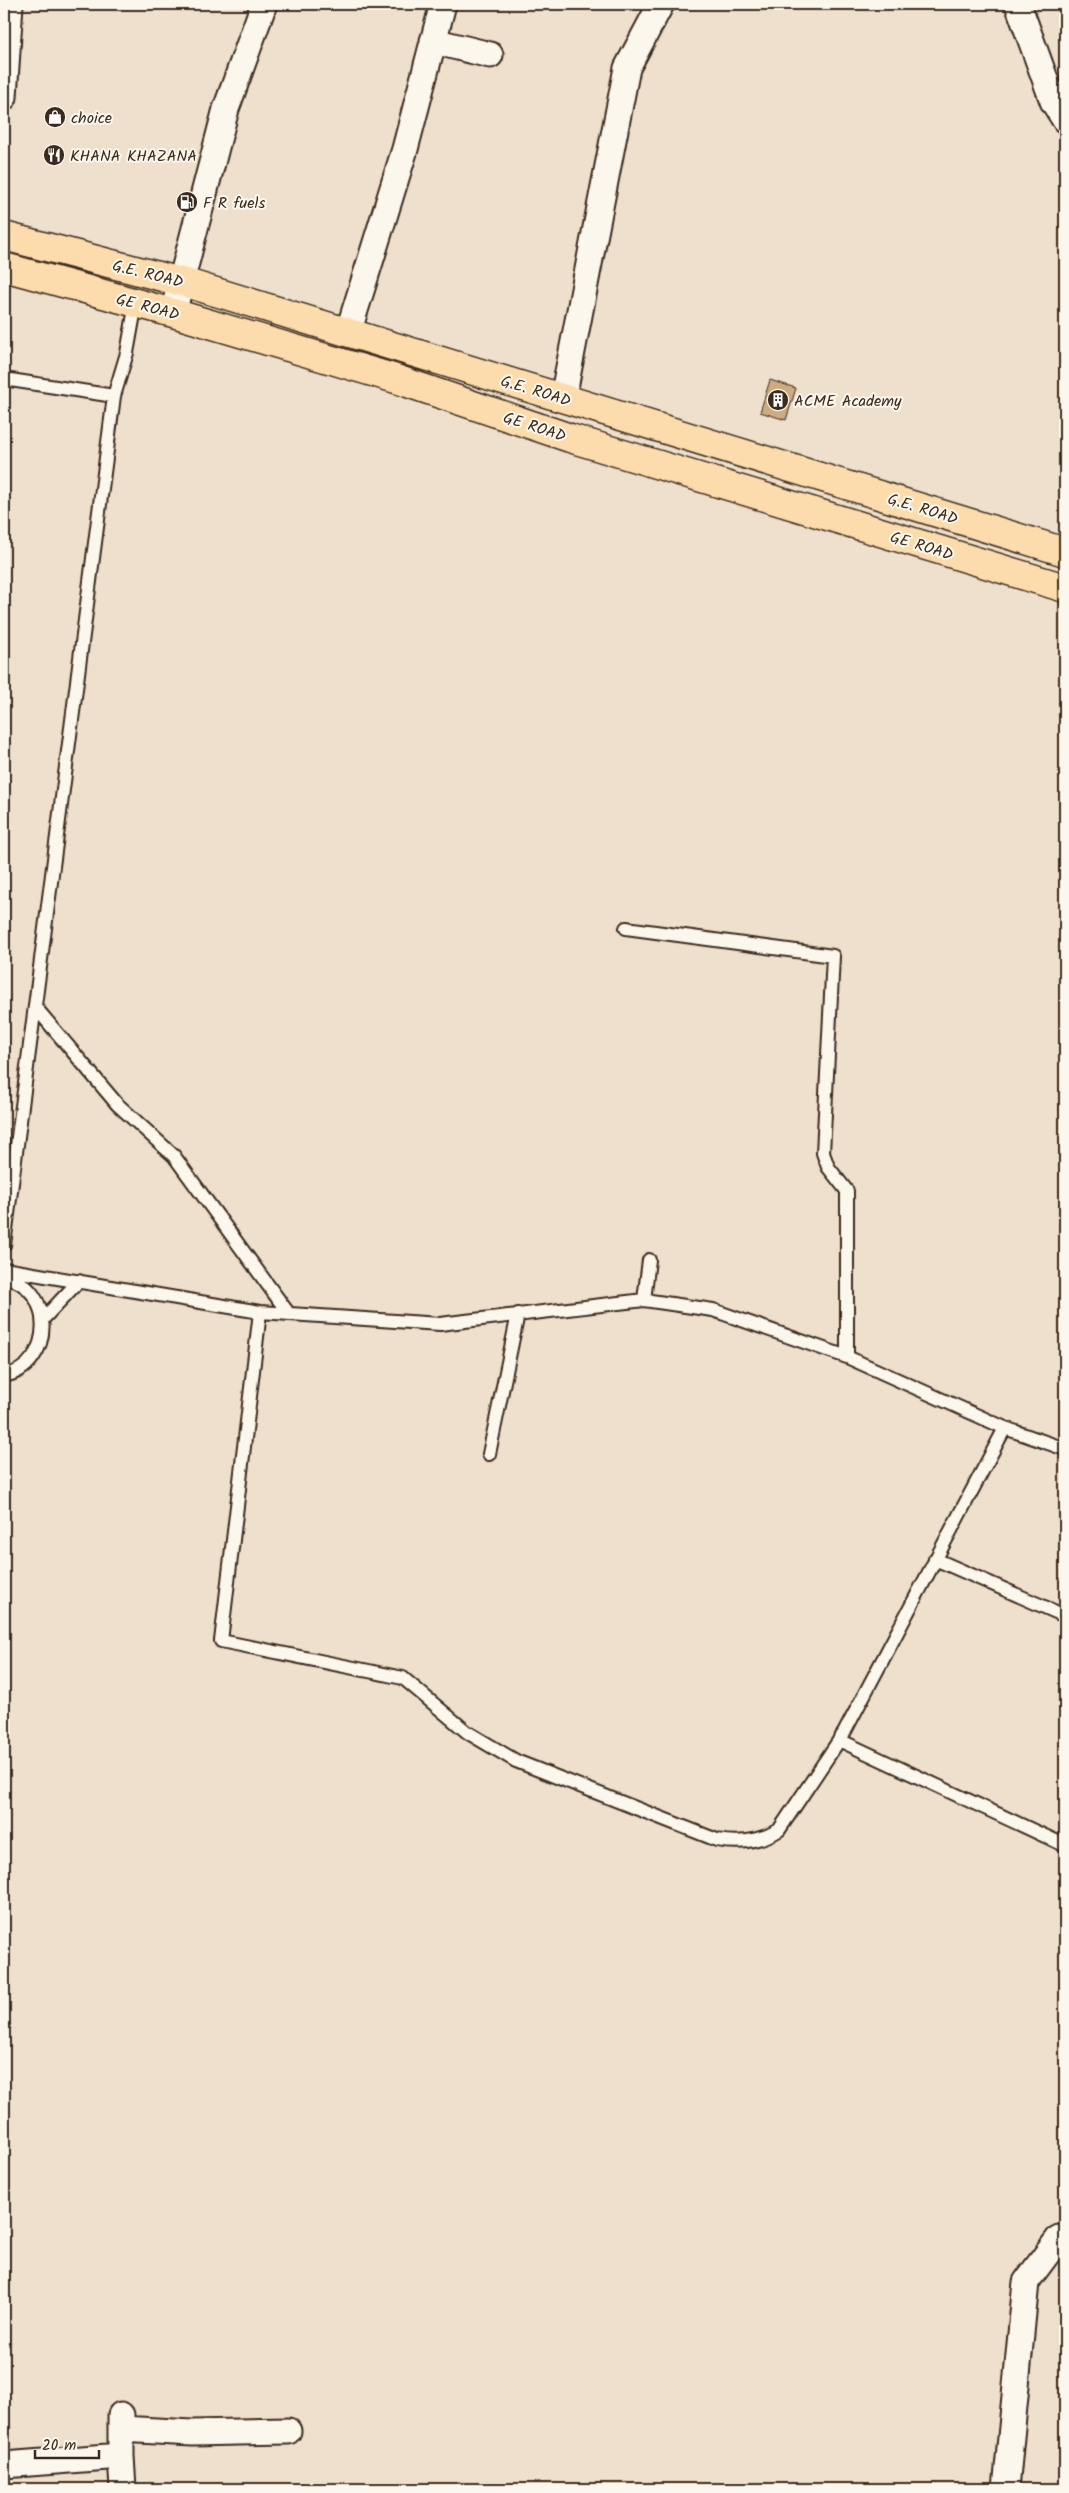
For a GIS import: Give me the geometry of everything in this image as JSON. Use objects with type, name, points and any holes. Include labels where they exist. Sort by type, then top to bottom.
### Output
[{"type":"main road","name":"G.E. ROAD","points":[[4,236],[183,282],[1065,552]]},
{"type":"main road","name":"GE ROAD","points":[[4,267],[173,313],[396,379],[570,438],[1065,588]]},
{"type":"street","points":[[4,97],[10,4]]},
{"type":"street","points":[[173,313],[183,282],[226,109],[264,4]]},
{"type":"street","points":[[348,333],[405,149],[443,4]]},
{"type":"street","points":[[564,398],[627,68],[661,4]]},
{"type":"street","points":[[1018,4],[1053,101],[1065,120]]},
{"type":"street","points":[[433,41],[490,55]]},
{"type":"street","points":[[1006,2489],[1026,2282],[1061,2233]]},
{"type":"street","points":[[123,2489],[121,2422],[192,2433],[288,2431]]},
{"type":"street","points":[[4,2465],[121,2456]]},
{"type":"lane","points":[[4,1245],[114,396],[127,352],[136,303]]},
{"type":"lane","points":[[4,379],[114,396]]},
{"type":"lane","points":[[626,928],[833,956],[823,1153],[835,1179],[846,1190],[847,1357]]},
{"type":"lane","points":[[36,1008],[117,1104],[174,1156],[289,1314]]},
{"type":"lane","points":[[644,1300],[649,1260]]},
{"type":"lane","points":[[4,1269],[260,1312],[440,1324],[644,1300],[713,1310],[847,1357],[1005,1428],[1065,1449]]},
{"type":"lane","points":[[4,1277],[10,1278],[26,1287],[37,1301],[44,1318],[44,1335],[38,1352],[26,1366],[4,1376]]},
{"type":"lane","points":[[44,1318],[79,1281]]},
{"type":"lane","points":[[260,1312],[221,1641],[403,1678],[466,1732],[516,1761],[724,1841],[737,1843],[767,1838],[779,1830],[839,1740],[1005,1428]]},
{"type":"lane","points":[[489,1454],[518,1314]]},
{"type":"lane","points":[[936,1559],[1065,1616]]},
{"type":"lane","points":[[839,1740],[1062,1844]]},
{"type":"building","name":"ACME Academy","points":[[770,380],[796,388],[786,420],[760,412]]},
{"type":"place","name":"choice","points":[[55,117]]},
{"type":"place","name":"KHANA KHAZANA","points":[[54,155]]},
{"type":"place","name":"F R fuels","points":[[187,202]]},
{"type":"place","name":"ACME Academy","points":[[778,400]]}]
